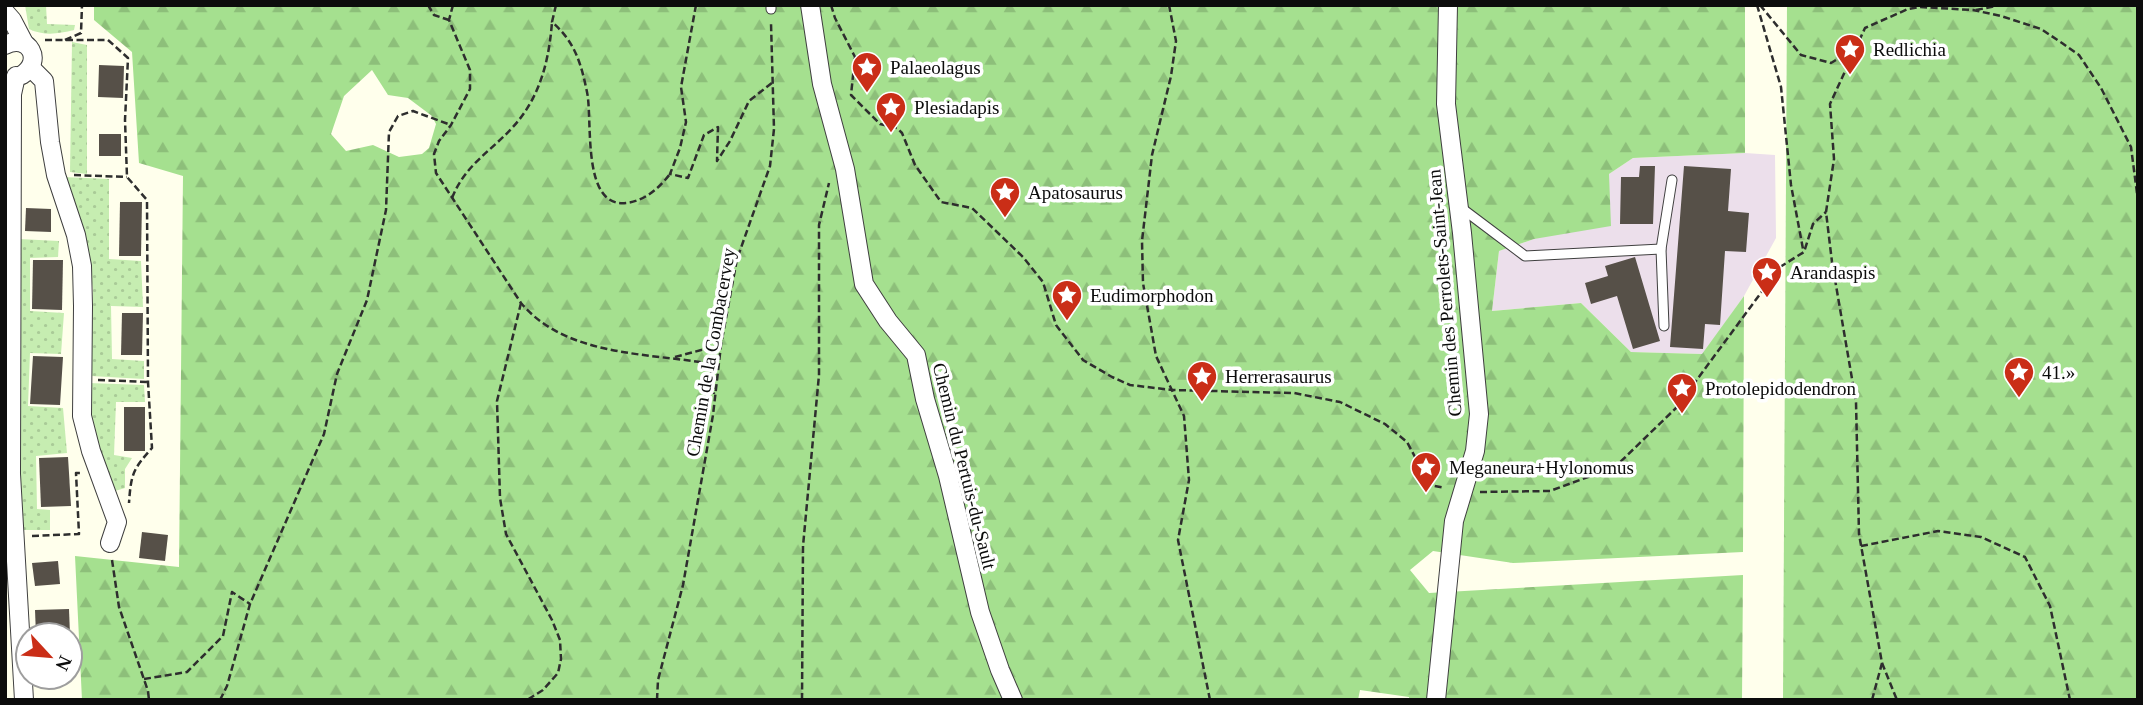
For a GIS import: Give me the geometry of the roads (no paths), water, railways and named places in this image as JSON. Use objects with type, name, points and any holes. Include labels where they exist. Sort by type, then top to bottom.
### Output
[{"type":"street","points":[[10,5],[5,11],[24,43],[32,51],[33,62],[17,72],[12,94],[8,474],[24,700]]},
{"type":"street","name":"Chemin du Pertuis-du-Sault","points":[[810,5],[821,84],[845,169],[864,284],[888,321],[916,355],[925,400],[948,476],[979,612],[1013,700]]},
{"type":"street","name":"Chemin des Perrolets-Saint-Jean","points":[[1436,700],[1454,521],[1475,451],[1479,414],[1459,206],[1446,104],[1448,5]]},
{"type":"street","points":[[5,45],[12,41],[24,43]]},
{"type":"street","points":[[17,72],[44,81],[56,175],[76,235],[82,266],[82,416],[91,451],[117,522],[110,543]]},
{"type":"lane","points":[[1664,326],[1661,249],[1672,180]]},
{"type":"lane","points":[[1459,206],[1525,256],[1661,249]]},
{"type":"place","name":"Redlichia","points":[[1850,76]]},
{"type":"place","name":"Palaeolagus","points":[[867,94]]},
{"type":"place","name":"Plesiadapis","points":[[891,134]]},
{"type":"place","name":"Apatosaurus","points":[[1005,219]]},
{"type":"place","name":"Arandaspis","points":[[1767,299]]},
{"type":"place","name":"Eudimorphodon","points":[[1067,322]]},
{"type":"place","name":"41.»","points":[[2019,399]]},
{"type":"place","name":"Herrerasaurus","points":[[1202,403]]},
{"type":"place","name":"Protolepidodendron","points":[[1682,415]]},
{"type":"place","name":"Meganeura+Hylonomus","points":[[1426,494]]}]
